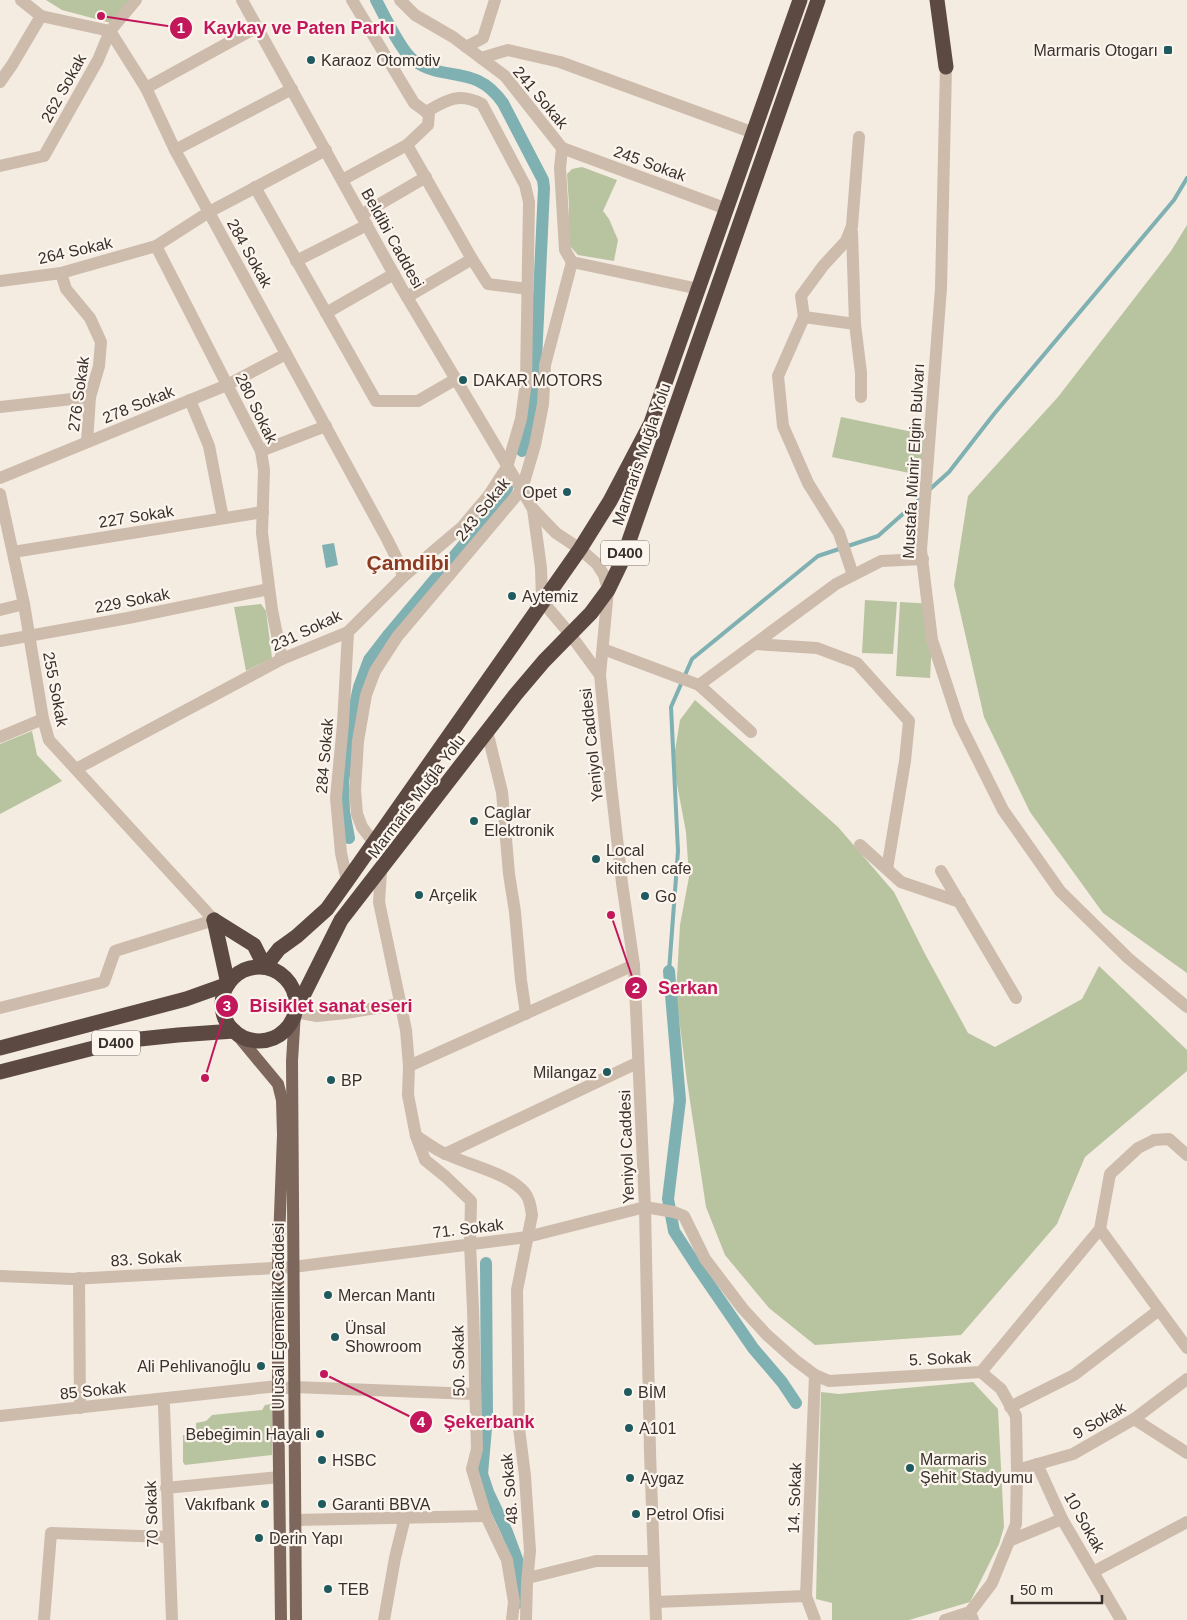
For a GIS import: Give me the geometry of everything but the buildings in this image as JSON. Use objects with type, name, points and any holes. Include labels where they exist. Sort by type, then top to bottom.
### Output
[{"type":"highway","name":"D400","points":[[0,1048],[186,999],[228,984],[232,978],[242,971],[253,967],[265,968],[279,949],[297,936],[327,909],[375,844],[492,676],[542,601],[580,549],[610,501],[651,422],[800,0]]},
{"type":"highway","name":"Marmaris Muğla Yolu","points":[[294,1012],[341,920],[381,871],[487,731],[544,662],[591,613],[608,590],[622,561],[818,0]]},
{"type":"highway","points":[[927,0],[942,36]]},
{"type":"highway","points":[[937,0],[946,68]]},
{"type":"highway","points":[[214,920],[254,945],[265,968],[276,971],[286,978],[296,1000],[294,1012]]},
{"type":"highway","points":[[214,920],[228,984],[222,999],[222,1011],[234,1031]]},
{"type":"highway","name":"D400","points":[[0,1072],[121,1041],[234,1031],[245,1038],[257,1040],[270,1039],[281,1033],[290,1024],[294,1012]]},
{"type":"main road","name":"Ulusal Egemenlik Caddesi","points":[[294,1012],[292,1061],[294,1115],[293,1267],[296,1620]]},
{"type":"main road","name":"Ulusal Egemenlik Caddesi","points":[[234,1031],[278,1084],[282,1100],[283,1135],[278,1267],[281,1620]]},
{"type":"street","points":[[21,0],[41,16],[110,31]]},
{"type":"street","name":"262 Sokak","points":[[0,166],[44,156],[98,60],[110,31],[136,0]]},
{"type":"street","name":"Beldibi Caddesi","points":[[242,0],[407,297],[533,510]]},
{"type":"street","points":[[342,180],[407,145],[428,125],[429,114],[414,103],[352,0]]},
{"type":"street","name":"241 Sokak","points":[[400,0],[415,15],[466,47],[505,76],[562,148],[560,168],[565,250],[572,262]]},
{"type":"street","points":[[466,47],[483,38],[495,0]]},
{"type":"street","points":[[0,82],[41,16]]},
{"type":"street","points":[[146,88],[257,27]]},
{"type":"street","name":"284 Sokak","points":[[110,31],[146,88],[175,150],[400,562],[404,577]]},
{"type":"street","points":[[483,38],[508,50],[560,62],[754,133]]},
{"type":"street","points":[[481,58],[508,50]]},
{"type":"street","name":"Mustafa Münir Elgin Bulvarı","points":[[946,68],[941,288],[922,550],[932,640],[959,722],[1003,810],[1060,891],[1128,958],[1187,1007]]},
{"type":"street","points":[[175,150],[292,89]]},
{"type":"street","name":"231 Sokak","points":[[76,769],[282,659],[348,632],[404,577],[462,527],[489,495],[507,467],[521,419],[526,382],[529,202],[526,185],[482,104],[468,97],[446,100],[426,112]]},
{"type":"street","points":[[859,137],[852,226],[855,324],[862,397]]},
{"type":"street","points":[[407,145],[488,284],[528,289]]},
{"type":"street","name":"245 Sokak","points":[[562,148],[727,209]]},
{"type":"street","name":"264 Sokak","points":[[0,281],[61,273],[156,246],[209,212],[326,150]]},
{"type":"street","points":[[296,261],[364,220],[426,177]]},
{"type":"street","points":[[255,187],[376,401],[418,401],[456,379]]},
{"type":"street","points":[[852,226],[846,241],[823,266],[801,296],[804,317],[778,376],[783,426],[808,483],[839,533],[853,575]]},
{"type":"street","name":"280 Sokak","points":[[156,246],[261,451],[264,470],[262,533],[269,589],[282,659]]},
{"type":"street","points":[[407,297],[472,259]]},
{"type":"street","points":[[572,262],[699,289]]},
{"type":"street","name":"243 Sokak","points":[[375,844],[362,828],[357,814],[355,790],[358,741],[366,695],[375,672],[396,637],[522,489],[535,445],[543,404],[545,365],[572,262]]},
{"type":"street","name":"276 Sokak","points":[[61,273],[66,289],[90,318],[101,342],[99,366],[90,396],[87,442]]},
{"type":"street","points":[[326,313],[394,274]]},
{"type":"street","points":[[804,317],[855,324]]},
{"type":"street","name":"278 Sokak","points":[[0,478],[227,385],[286,354]]},
{"type":"street","points":[[0,407],[90,396]]},
{"type":"street","points":[[190,400],[209,446],[223,518]]},
{"type":"street","points":[[261,451],[326,426]]},
{"type":"street","name":"255 Sokak","points":[[0,494],[24,604],[43,718],[49,740],[214,920]]},
{"type":"street","points":[[533,510],[556,533],[580,549]]},
{"type":"street","points":[[533,510],[541,568],[542,601]]},
{"type":"street","name":"227 Sokak","points":[[13,552],[263,512]]},
{"type":"street","name":"Yeniyol Caddesi","points":[[580,549],[597,564],[604,575],[608,590],[600,675],[617,844],[634,965],[645,1207],[650,1452],[656,1620]]},
{"type":"street","points":[[688,681],[755,644],[836,584],[853,575],[881,561],[923,559]]},
{"type":"street","name":"229 Sokak","points":[[0,640],[128,618],[269,589]]},
{"type":"street","name":"Yeniyol Caddesi","points":[[542,601],[570,634],[600,675]]},
{"type":"street","points":[[0,610],[24,604]]},
{"type":"street","name":"284 Sokak","points":[[348,632],[344,724],[336,798],[340,854],[348,881]]},
{"type":"street","points":[[755,644],[816,648],[857,663],[909,721],[905,761],[887,869]]},
{"type":"street","points":[[603,649],[688,681],[751,732]]},
{"type":"street","points":[[0,737],[43,718]]},
{"type":"street","points":[[487,731],[502,792],[508,874],[515,912],[526,1014]]},
{"type":"street","points":[[860,845],[901,882],[960,902]]},
{"type":"street","name":"50. Sokak","points":[[381,871],[379,902],[396,975],[406,1030],[409,1066],[408,1095],[416,1136],[425,1160],[471,1201],[470,1244],[474,1309],[474,1394],[477,1449],[472,1470],[486,1516],[507,1560],[514,1602],[512,1620]]},
{"type":"street","points":[[941,871],[1016,998]]},
{"type":"street","points":[[0,1008],[104,982],[115,951],[214,920]]},
{"type":"street","points":[[409,1066],[634,965]]},
{"type":"street","points":[[294,1012],[317,1016],[400,1004]]},
{"type":"street","points":[[446,1154],[638,1063]]},
{"type":"street","name":"48. Sokak","points":[[416,1136],[446,1154],[506,1179],[525,1193],[530,1203],[532,1215],[517,1290],[520,1428],[530,1551],[526,1620]]},
{"type":"street","name":"5. Sokak","points":[[645,1207],[674,1212],[684,1216],[705,1259],[743,1309],[767,1335],[815,1375],[829,1381],[981,1372],[1100,1229],[1110,1174],[1138,1148],[1154,1140],[1169,1140],[1187,1155]]},
{"type":"street","name":"71. Sokak","points":[[293,1267],[527,1237],[645,1207]]},
{"type":"street","points":[[1100,1229],[1187,1348]]},
{"type":"street","name":"83. Sokak","points":[[0,1276],[79,1278],[293,1267]]},
{"type":"street","points":[[79,1278],[80,1408]]},
{"type":"street","points":[[1010,1407],[1074,1375],[1159,1310]]},
{"type":"street","points":[[945,1620],[972,1616],[992,1583],[1016,1524],[1016,1416],[1001,1389],[981,1372]]},
{"type":"street","name":"14. Sokak","points":[[815,1375],[806,1596],[815,1620]]},
{"type":"street","name":"9 Sokak","points":[[1017,1470],[1073,1454],[1134,1419],[1187,1379]]},
{"type":"street","points":[[278,1389],[294,1387],[474,1394]]},
{"type":"street","name":"85 Sokak","points":[[0,1424],[164,1406],[278,1389]]},
{"type":"street","name":"85 Sokak","points":[[0,1416],[278,1389]]},
{"type":"street","name":"70 Sokak","points":[[164,1406],[172,1620]]},
{"type":"street","points":[[1134,1419],[1187,1453]]},
{"type":"street","name":"10 Sokak","points":[[1038,1464],[1062,1519],[1122,1620]]},
{"type":"street","points":[[166,1488],[279,1478]]},
{"type":"street","points":[[295,1520],[486,1516]]},
{"type":"street","points":[[384,1620],[395,1558],[405,1517]]},
{"type":"street","points":[[1009,1541],[1062,1519]]},
{"type":"street","points":[[1094,1572],[1187,1522]]},
{"type":"street","points":[[44,1620],[51,1533],[168,1537]]},
{"type":"street","points":[[528,1578],[596,1561],[654,1561]]},
{"type":"street","points":[[656,1602],[806,1596]]},
{"type":"green space","points":[[46,0],[130,0],[111,23],[62,10]]},
{"type":"green space","points":[[582,167],[617,180],[603,211],[609,219],[618,240],[614,261],[578,255],[569,245],[567,174],[572,169]]},
{"type":"green space","points":[[1187,225],[1187,973],[1103,913],[1030,812],[984,717],[954,585],[968,496],[1058,397],[1171,251]]},
{"type":"green space","points":[[841,417],[927,435],[919,475],[832,457]]},
{"type":"green space","points":[[865,600],[897,602],[893,654],[862,653]]},
{"type":"green space","points":[[900,602],[934,604],[930,678],[896,676]]},
{"type":"green space","points":[[261,604],[266,611],[272,658],[246,671],[234,607]]},
{"type":"green space","points":[[695,700],[838,827],[894,892],[968,1033],[995,1047],[1082,999],[1099,966],[1187,1050],[1187,1071],[1085,1157],[1057,1224],[961,1335],[815,1345],[769,1308],[725,1255],[706,1207],[676,995],[680,925],[689,877],[686,832],[673,763],[680,720]]},
{"type":"green space","points":[[32,731],[37,755],[62,781],[0,814],[0,744]]},
{"type":"green space","name":"Marmaris Şehit Stadyumu","points":[[973,1382],[998,1409],[1004,1527],[999,1544],[970,1602],[909,1620],[832,1620],[832,1603],[816,1599],[821,1392],[839,1394]]},
{"type":"green space","points":[[272,1404],[272,1455],[185,1465],[183,1462],[183,1435],[196,1435],[196,1423],[206,1421],[212,1415],[262,1410],[265,1405]]},
{"type":"water","points":[[334,543],[338,565],[326,568],[322,545]]},
{"type":"waterway","points":[[376,0],[397,40],[412,59],[436,71],[481,82],[492,90],[503,103],[543,180],[535,382],[527,434],[522,451]]},
{"type":"waterway","points":[[929,490],[949,472],[994,414],[1174,200],[1187,178]]},
{"type":"waterway","points":[[349,838],[344,812],[343,782],[352,718],[359,687],[369,660],[492,511],[507,488]]},
{"type":"waterway","points":[[669,971],[678,851],[671,707],[692,659],[818,556],[878,536],[922,497]]},
{"type":"waterway","points":[[669,971],[680,1100],[668,1199],[674,1231],[753,1348],[782,1382],[796,1403]]},
{"type":"waterway","points":[[486,1263],[487,1417],[482,1474],[517,1559],[518,1603]]},
{"type":"place","name":"Kaykay ve Paten Parkı","points":[[101,16]]},
{"type":"place","name":"Marmaris Otogarı","points":[[1168,50]]},
{"type":"place","name":"Karaoz Otomotiv","points":[[311,60]]},
{"type":"place","name":"DAKAR MOTORS","points":[[463,380]]},
{"type":"place","name":"Opet","points":[[567,492]]},
{"type":"place","name":"Aytemiz","points":[[512,596]]},
{"type":"place","name":"Caglar Elektronik","points":[[474,821]]},
{"type":"place","name":"Local kitchen cafe","points":[[596,859]]},
{"type":"place","name":"Arçelik","points":[[419,895]]},
{"type":"place","name":"Go","points":[[645,896]]},
{"type":"place","name":"Serkan","points":[[611,915]]},
{"type":"place","name":"Milangaz","points":[[607,1072]]},
{"type":"place","name":"Bisiklet sanat eseri","points":[[205,1078]]},
{"type":"place","name":"BP","points":[[331,1080]]},
{"type":"place","name":"Mercan Mantı","points":[[328,1295]]},
{"type":"place","name":"Ünsal Showroom","points":[[335,1337]]},
{"type":"place","name":"Ali Pehlivanoğlu","points":[[261,1366]]},
{"type":"place","name":"Şekerbank","points":[[324,1374]]},
{"type":"place","name":"BİM","points":[[628,1392]]},
{"type":"place","name":"A101","points":[[629,1428]]},
{"type":"place","name":"Bebeğimin Hayali","points":[[320,1434]]},
{"type":"place","name":"HSBC","points":[[322,1460]]},
{"type":"place","name":"Marmaris Şehit Stadyumu","points":[[910,1468]]},
{"type":"place","name":"Aygaz","points":[[630,1478]]},
{"type":"place","name":"Vakıfbank","points":[[265,1504]]},
{"type":"place","name":"Garanti BBVA","points":[[322,1504]]},
{"type":"place","name":"Petrol Ofisi","points":[[636,1514]]},
{"type":"place","name":"Derin Yapı","points":[[259,1538]]},
{"type":"place","name":"TEB","points":[[328,1589]]},
{"type":"district","name":"Çamdibi","points":[[408,563]]}]
